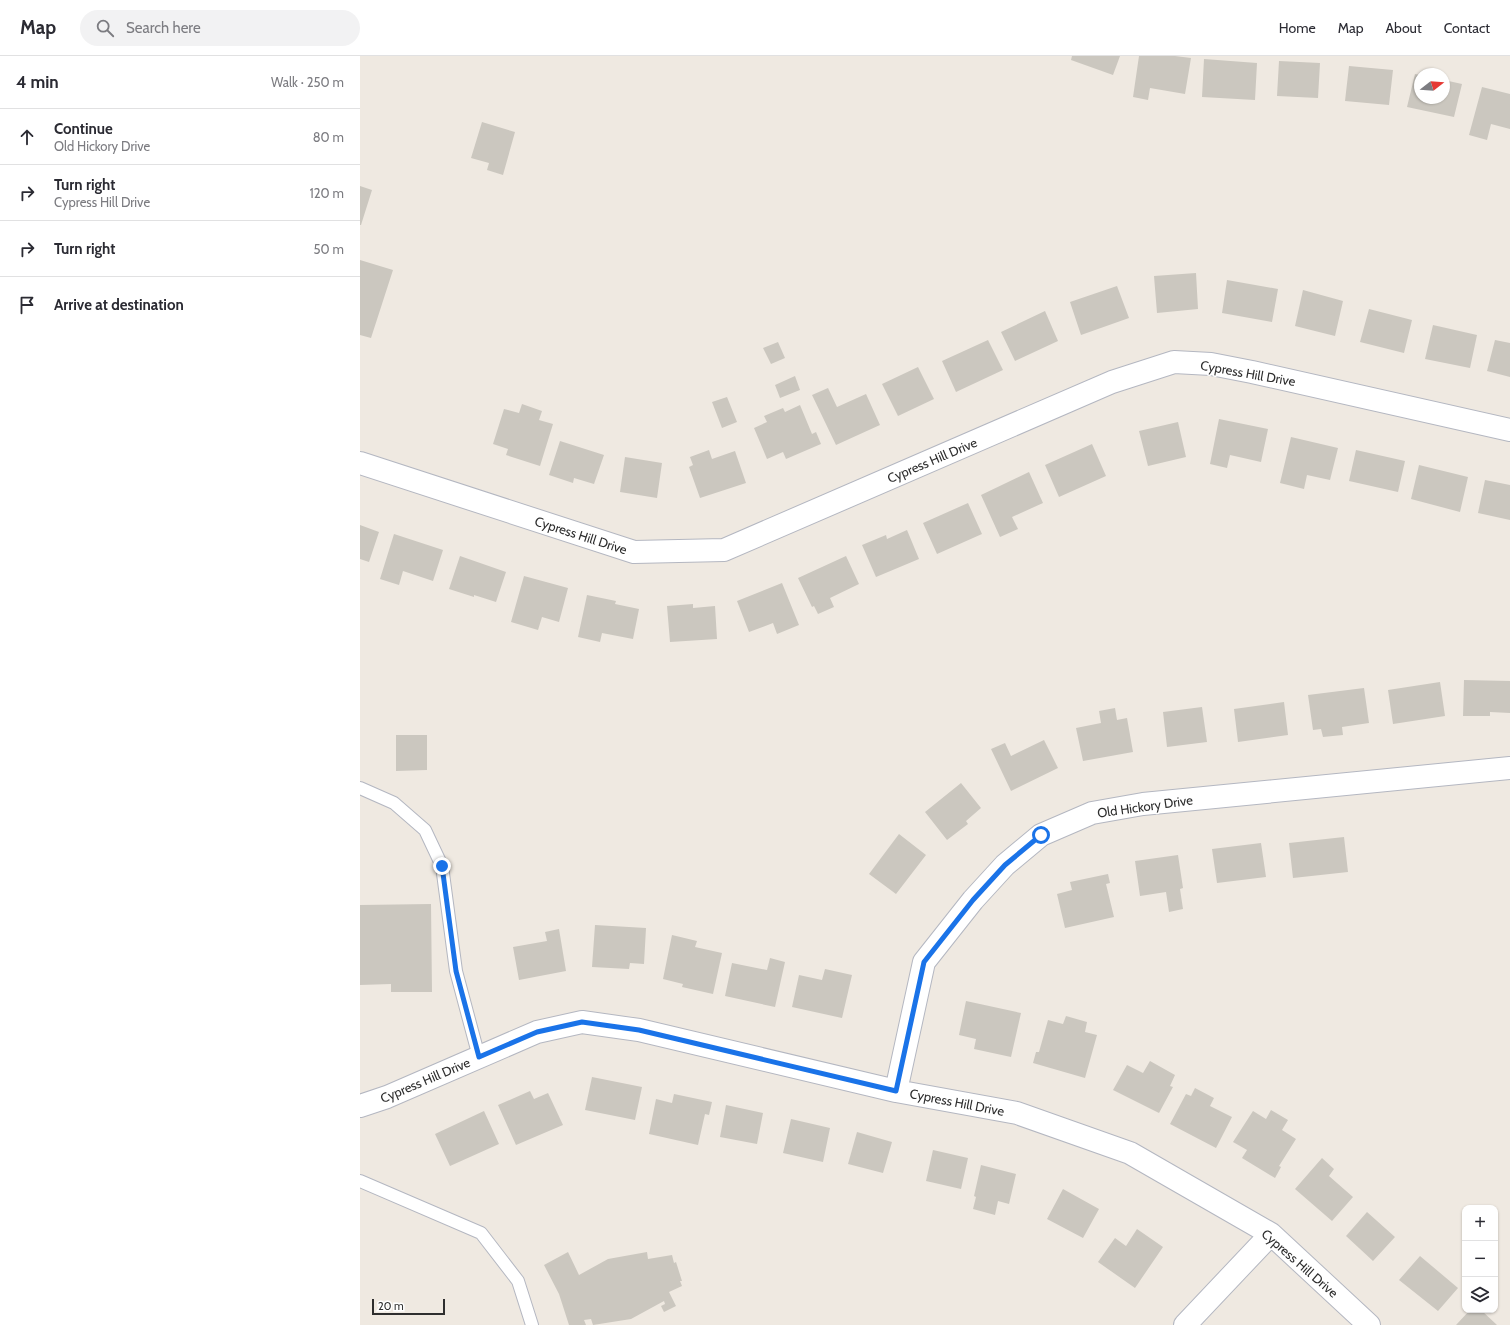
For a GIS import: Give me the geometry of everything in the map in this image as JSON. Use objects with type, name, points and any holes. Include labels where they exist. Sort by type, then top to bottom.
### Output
[{"type":"street","name":"Cypress Hill Drive","points":[[360,463],[634,552],[724,550],[1112,382],[1174,362],[1210,364],[1252,372],[1510,430]]},
{"type":"street","name":"Old Hickory Drive","points":[[896,1091],[924,962],[973,900],[1005,865],[1041,835],[1092,813],[1143,804],[1510,768]]},
{"type":"street","name":"Cypress Hill Drive","points":[[360,1106],[387,1097],[537,1032],[582,1022],[639,1030],[896,1091],[1016,1113],[1130,1153],[1270,1234],[1370,1325]]},
{"type":"street","points":[[1186,1325],[1270,1234]]},
{"type":"lane","points":[[360,788],[394,803],[425,830],[442,866],[456,971],[479,1057]]},
{"type":"lane","points":[[360,1181],[480,1232],[518,1281],[532,1325]]},
{"type":"building","points":[[1072,56],[1120,56],[1113,75],[1071,60]]},
{"type":"building","points":[[1139,56],[1175,56],[1191,58],[1185,94],[1150,88],[1148,100],[1133,97]]},
{"type":"building","points":[[1204,59],[1257,63],[1255,100],[1202,97]]},
{"type":"building","points":[[1279,61],[1320,63],[1318,98],[1277,96]]},
{"type":"building","points":[[1349,66],[1393,70],[1389,105],[1345,101]]},
{"type":"building","points":[[1414,78],[1414,104],[1450,104],[1450,81],[1462,84],[1454,117],[1407,107]]},
{"type":"building","points":[[1482,87],[1510,94],[1510,129],[1491,124],[1487,140],[1469,135]]},
{"type":"building","points":[[482,122],[515,132],[503,175],[487,170],[489,163],[471,158]]},
{"type":"building","points":[[360,186],[372,190],[361,225],[360,225]]},
{"type":"building","points":[[360,260],[393,270],[371,338],[360,335]]},
{"type":"building","points":[[1196,273],[1198,309],[1157,313],[1154,276]]},
{"type":"building","points":[[1227,280],[1278,289],[1272,322],[1222,313]]},
{"type":"building","points":[[1117,286],[1129,318],[1081,335],[1070,302]]},
{"type":"building","points":[[1303,290],[1343,301],[1335,336],[1295,326]]},
{"type":"building","points":[[1369,309],[1412,320],[1404,353],[1360,342]]},
{"type":"building","points":[[1045,311],[1058,341],[1015,361],[1001,332]]},
{"type":"building","points":[[1433,325],[1477,335],[1470,368],[1425,359]]},
{"type":"building","points":[[988,340],[1003,370],[956,392],[942,361]]},
{"type":"building","points":[[1495,340],[1510,343],[1510,377],[1487,371]]},
{"type":"building","points":[[778,342],[785,358],[771,364],[763,348]]},
{"type":"building","points":[[918,367],[934,399],[898,416],[882,384]]},
{"type":"building","points":[[795,376],[800,390],[780,398],[775,385]]},
{"type":"building","points":[[828,388],[837,407],[866,394],[880,425],[836,445],[812,395]]},
{"type":"building","points":[[727,397],[737,422],[722,428],[712,402]]},
{"type":"building","points":[[522,404],[542,411],[539,420],[553,424],[540,466],[506,455],[508,449],[493,444],[504,409],[519,413]]},
{"type":"building","points":[[800,405],[812,434],[816,432],[821,444],[786,459],[783,452],[767,459],[754,428],[767,422],[764,416],[783,408],[785,412]]},
{"type":"building","points":[[1219,419],[1268,429],[1261,462],[1230,455],[1227,468],[1210,464]]},
{"type":"building","points":[[1178,422],[1186,457],[1148,466],[1139,431]]},
{"type":"building","points":[[1291,437],[1338,448],[1330,480],[1307,475],[1304,489],[1280,483]]},
{"type":"building","points":[[560,441],[604,455],[594,484],[574,478],[573,483],[549,475]]},
{"type":"building","points":[[1092,444],[1106,476],[1059,497],[1045,465]]},
{"type":"building","points":[[709,450],[712,459],[735,451],[746,483],[700,498],[689,467],[693,465],[690,457]]},
{"type":"building","points":[[1356,450],[1405,461],[1398,492],[1349,481]]},
{"type":"building","points":[[625,457],[662,463],[657,498],[620,492]]},
{"type":"building","points":[[1419,465],[1468,477],[1460,512],[1411,499]]},
{"type":"building","points":[[1029,472],[1043,503],[1012,517],[1018,529],[1000,537],[981,495]]},
{"type":"building","points":[[1485,480],[1510,485],[1510,520],[1478,513]]},
{"type":"building","points":[[968,503],[982,534],[937,554],[923,523]]},
{"type":"building","points":[[360,525],[379,532],[369,562],[360,559]]},
{"type":"building","points":[[907,530],[919,559],[876,577],[862,545],[886,535],[887,539]]},
{"type":"building","points":[[394,534],[443,550],[433,581],[403,571],[399,585],[380,579]]},
{"type":"building","points":[[460,556],[506,572],[496,602],[449,589]]},
{"type":"building","points":[[846,556],[859,584],[830,598],[834,607],[818,614],[814,606],[812,607],[798,578]]},
{"type":"building","points":[[524,576],[568,588],[559,622],[542,617],[538,630],[511,622]]},
{"type":"building","points":[[782,583],[799,625],[777,634],[773,623],[749,632],[737,601]]},
{"type":"building","points":[[587,595],[616,601],[615,604],[639,609],[633,639],[602,633],[600,642],[578,637]]},
{"type":"building","points":[[693,604],[693,608],[715,606],[717,639],[670,642],[667,606]]},
{"type":"building","points":[[1464,680],[1510,681],[1510,713],[1490,712],[1490,716],[1463,716]]},
{"type":"building","points":[[1440,682],[1445,716],[1393,724],[1388,690]]},
{"type":"building","points":[[1364,688],[1369,723],[1342,727],[1343,735],[1323,737],[1321,729],[1313,730],[1308,695]]},
{"type":"building","points":[[1284,702],[1288,735],[1238,742],[1234,709]]},
{"type":"building","points":[[1202,707],[1207,742],[1167,747],[1163,712]]},
{"type":"building","points":[[1115,708],[1117,720],[1127,718],[1133,752],[1083,761],[1076,728],[1101,723],[1099,711]]},
{"type":"building","points":[[396,735],[427,735],[427,770],[396,771]]},
{"type":"building","points":[[1044,740],[1058,768],[1011,791],[991,749],[1005,743],[1011,756]]},
{"type":"building","points":[[961,783],[981,808],[966,821],[968,824],[947,840],[925,812]]},
{"type":"building","points":[[899,834],[926,855],[896,894],[869,874]]},
{"type":"building","points":[[1344,837],[1348,872],[1293,878],[1289,843]]},
{"type":"building","points":[[1261,843],[1266,877],[1217,883],[1212,849]]},
{"type":"building","points":[[1178,855],[1183,888],[1180,889],[1183,909],[1169,912],[1166,892],[1140,896],[1135,861]]},
{"type":"building","points":[[1108,874],[1110,883],[1106,884],[1114,917],[1065,928],[1057,894],[1072,890],[1070,882]]},
{"type":"building","points":[[431,904],[432,992],[391,992],[391,984],[360,985],[360,905]]},
{"type":"building","points":[[595,925],[646,928],[644,964],[630,963],[629,969],[592,967]]},
{"type":"building","points":[[559,929],[566,971],[519,980],[513,947],[547,941],[545,932]]},
{"type":"building","points":[[672,935],[697,941],[695,947],[722,953],[713,994],[682,987],[683,984],[663,979]]},
{"type":"building","points":[[770,958],[785,962],[775,1007],[725,996],[732,963],[767,970]]},
{"type":"building","points":[[825,969],[852,975],[842,1018],[792,1007],[799,975],[822,980]]},
{"type":"building","points":[[966,1001],[1021,1013],[1011,1057],[974,1049],[976,1039],[959,1035]]},
{"type":"building","points":[[1066,1016],[1087,1022],[1085,1032],[1097,1035],[1085,1078],[1033,1063],[1036,1052],[1039,1052],[1048,1020],[1063,1024]]},
{"type":"building","points":[[1150,1061],[1175,1075],[1170,1086],[1173,1087],[1159,1113],[1113,1090],[1127,1065],[1143,1073]]},
{"type":"building","points":[[592,1077],[642,1087],[635,1120],[585,1110]]},
{"type":"building","points":[[1195,1088],[1214,1098],[1210,1106],[1232,1117],[1216,1148],[1170,1124],[1186,1094],[1191,1096]]},
{"type":"building","points":[[530,1091],[534,1099],[548,1093],[563,1125],[516,1145],[498,1105]]},
{"type":"building","points":[[674,1094],[712,1102],[709,1115],[705,1114],[698,1145],[649,1134],[656,1099],[672,1103]]},
{"type":"building","points":[[726,1105],[763,1113],[757,1144],[720,1137]]},
{"type":"building","points":[[1271,1110],[1288,1120],[1282,1130],[1296,1139],[1279,1166],[1281,1167],[1275,1178],[1242,1158],[1247,1150],[1233,1142],[1253,1111],[1266,1119]]},
{"type":"building","points":[[484,1111],[499,1144],[450,1166],[435,1134]]},
{"type":"building","points":[[791,1119],[830,1128],[823,1162],[783,1153]]},
{"type":"building","points":[[857,1132],[892,1142],[883,1173],[848,1164]]},
{"type":"building","points":[[933,1150],[968,1158],[961,1189],[926,1181]]},
{"type":"building","points":[[1322,1158],[1334,1169],[1329,1176],[1353,1197],[1332,1221],[1295,1189]]},
{"type":"building","points":[[981,1165],[1016,1174],[1009,1204],[998,1201],[995,1215],[973,1209],[976,1197],[974,1196]]},
{"type":"building","points":[[1063,1189],[1099,1209],[1083,1238],[1047,1219]]},
{"type":"building","points":[[1367,1212],[1395,1237],[1373,1261],[1346,1236]]},
{"type":"building","points":[[1137,1229],[1163,1247],[1135,1288],[1098,1262],[1115,1238],[1126,1246]]},
{"type":"building","points":[[568,1252],[579,1275],[608,1259],[647,1252],[648,1259],[672,1255],[674,1263],[676,1262],[682,1281],[680,1281],[682,1286],[669,1292],[676,1306],[664,1312],[661,1306],[665,1304],[664,1301],[631,1319],[593,1325],[591,1319],[584,1320],[586,1325],[569,1325],[559,1294],[544,1265]]},
{"type":"building","points":[[1420,1256],[1458,1288],[1438,1311],[1399,1280]]},
{"type":"building","points":[[1467,1313],[1484,1313],[1497,1325],[1456,1325]]},
{"type":"route","points":[[442,866],[456,971],[479,1057],[537,1032],[582,1022],[639,1030],[896,1091],[924,962],[973,900],[1005,865],[1041,835]]}]
